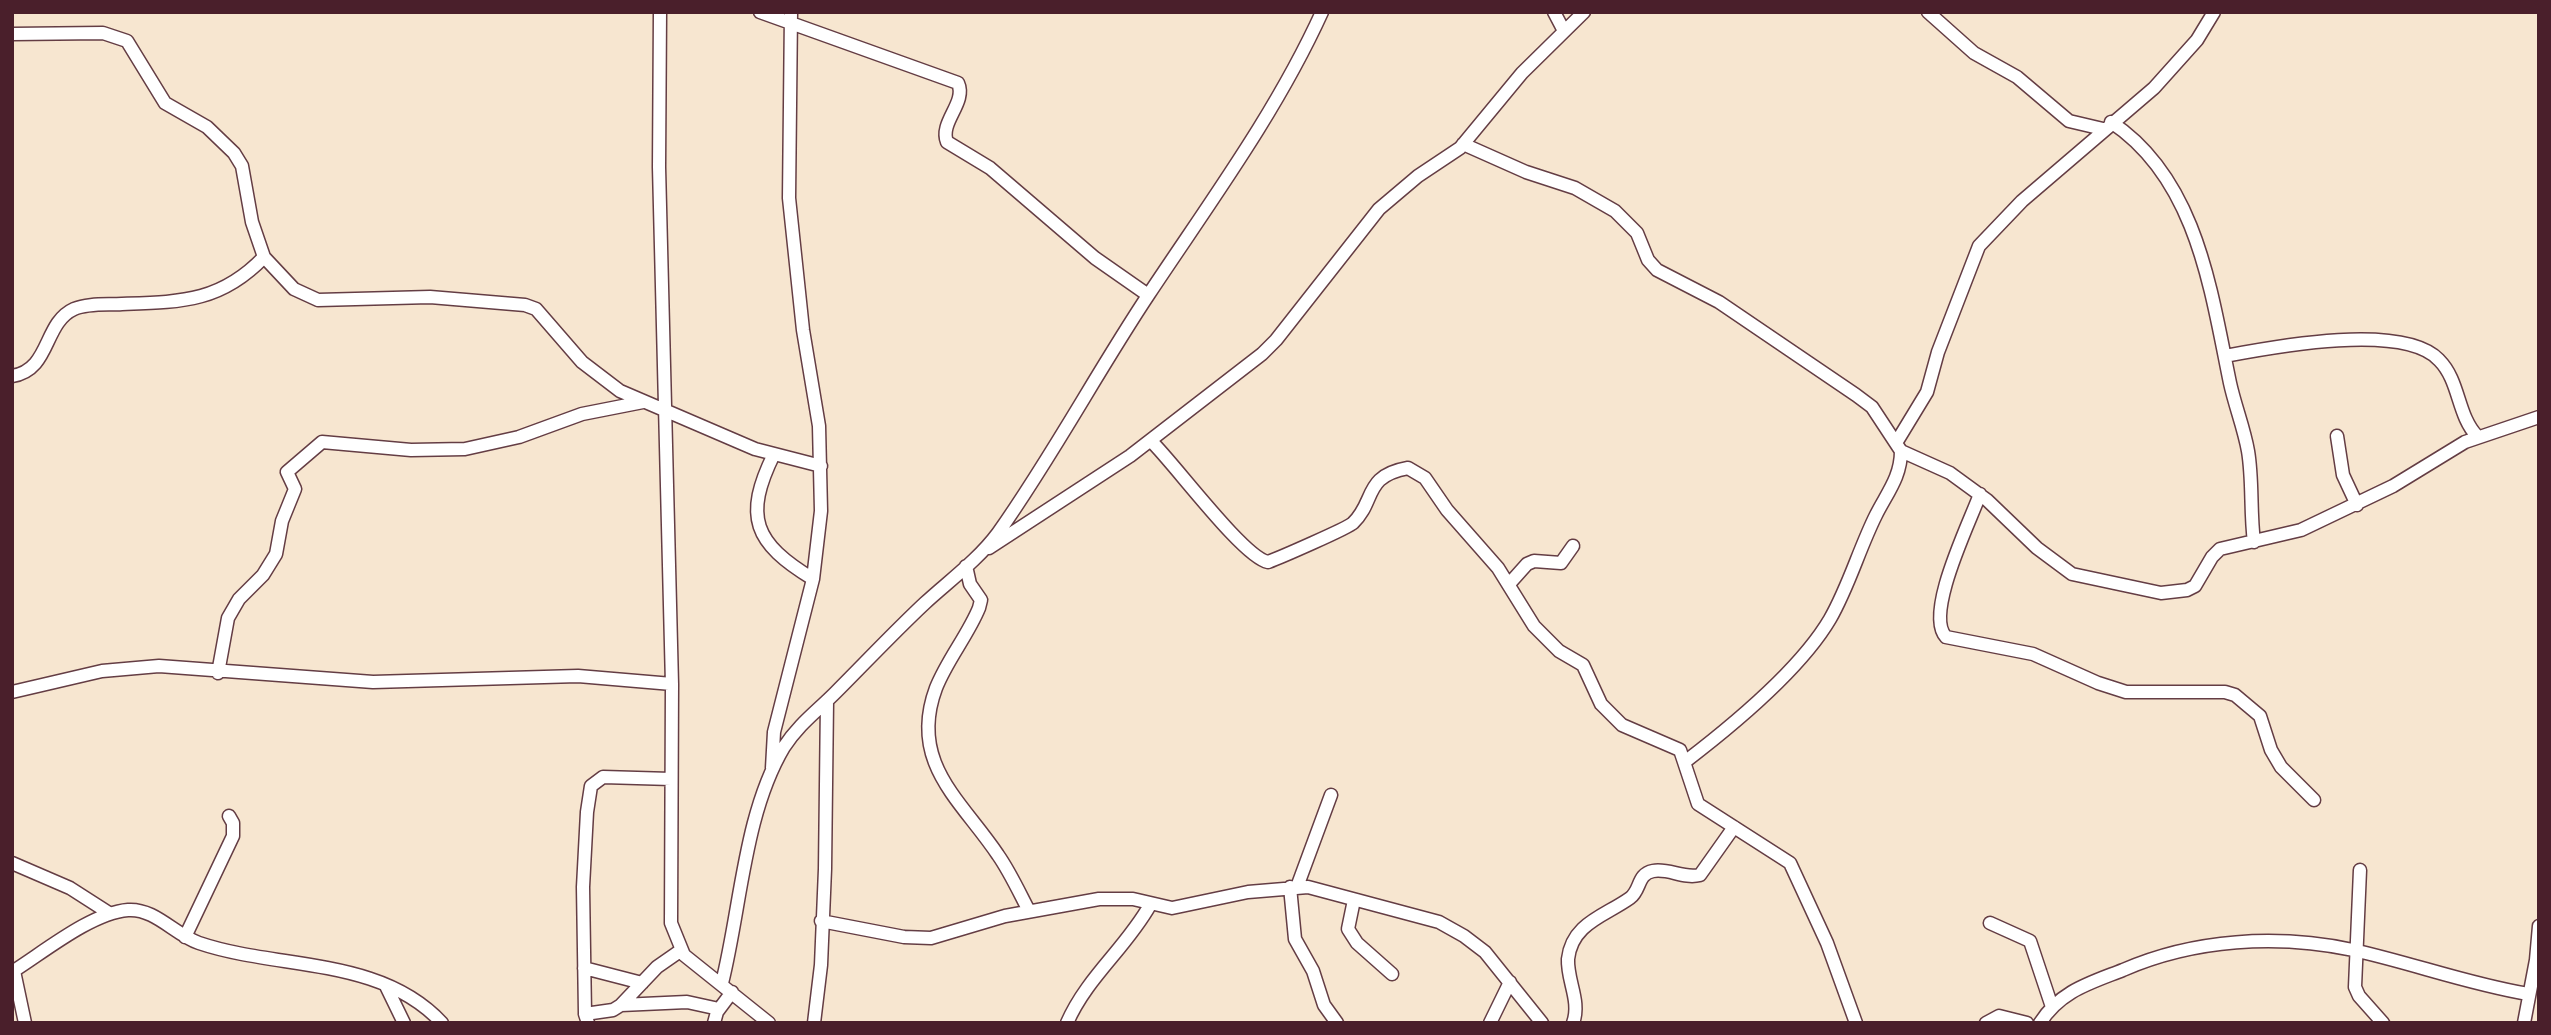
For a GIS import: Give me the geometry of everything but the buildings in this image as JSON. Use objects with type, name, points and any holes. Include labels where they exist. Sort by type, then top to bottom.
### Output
[{"type":"street","points":[[660,12],[658,127],[672,684],[671,923],[680,951],[769,1023]]},
{"type":"street","points":[[760,12],[791,18],[958,83],[960,94],[946,129],[947,142],[990,168],[1095,258],[1148,295]]},
{"type":"street","points":[[1554,12],[1564,31]]},
{"type":"street","points":[[722,983],[734,933],[752,827],[772,772],[797,728],[923,604],[985,551],[1151,441],[1262,354],[1379,209],[1394,194],[1463,144],[1510,87],[1584,12]]},
{"type":"street","points":[[1928,12],[1974,53],[2017,77],[2068,121],[2107,126],[2126,132],[2156,163],[2182,208],[2202,255],[2248,450],[2254,542]]},
{"type":"street","points":[[1898,447],[1927,391],[1941,342],[1979,246],[2022,201],[2154,88],[2197,40],[2214,12]]},
{"type":"street","points":[[985,551],[1010,517],[1148,295],[1224,184],[1293,69],[1317,15]]},
{"type":"street","points":[[772,772],[774,732],[819,546],[821,466],[817,406],[803,330],[791,223],[788,139],[791,18]]},
{"type":"street","points":[[12,34],[103,33],[127,41],[165,103],[207,127],[239,159],[252,222],[264,257],[294,289],[318,300],[430,297],[525,304],[536,309],[597,376],[643,402],[774,454],[821,466]]},
{"type":"street","points":[[1463,144],[1526,172],[1575,188],[1615,211],[1637,233],[1648,260],[1657,270],[1719,302],[1856,395],[1872,407],[1898,447],[1900,472],[1875,516],[1845,590],[1812,646],[1740,718],[1686,761]]},
{"type":"street","points":[[12,376],[30,371],[38,363],[62,318],[71,310],[82,306],[210,295],[232,286],[264,257]]},
{"type":"street","points":[[2225,356],[2295,344],[2346,340],[2411,343],[2439,360],[2449,376],[2464,417],[2477,436]]},
{"type":"street","points":[[218,673],[224,631],[234,606],[276,554],[282,521],[295,489],[287,472],[322,442],[411,450],[465,449],[519,437],[582,414],[643,402]]},
{"type":"street","points":[[1898,447],[1950,473],[1980,495],[2037,548],[2072,574],[2161,593],[2187,590],[2195,586],[2212,557],[2220,549],[2301,530],[2357,505],[2477,436],[2539,417]]},
{"type":"street","points":[[2337,436],[2343,475],[2357,505]]},
{"type":"street","points":[[1151,441],[1240,542],[1258,558],[1268,562],[1346,528],[1362,511],[1374,484],[1394,472],[1414,469],[1425,478],[1447,510],[1510,583],[1534,626],[1559,650],[1583,665],[1601,704],[1622,725],[1680,750],[1686,761],[1698,804],[1790,863],[1827,943],[1856,1023]]},
{"type":"street","points":[[774,454],[758,505],[759,532],[783,558],[813,579]]},
{"type":"street","points":[[1980,495],[1946,586],[1940,623],[1946,637],[2033,653],[2098,683],[2126,692],[2225,692],[2235,695],[2260,716],[2271,750],[2281,767],[2314,800]]},
{"type":"street","points":[[1510,583],[1527,564],[1534,561],[1561,563],[1573,546]]},
{"type":"street","points":[[967,566],[970,584],[981,600],[936,688],[930,716],[932,745],[943,784],[998,855],[1029,911]]},
{"type":"street","points":[[12,692],[121,668],[159,666],[218,673],[373,682],[578,676],[609,677],[650,685],[672,684]]},
{"type":"street","points":[[814,1023],[821,965],[825,869],[827,701]]},
{"type":"street","points":[[671,779],[603,777],[591,786],[585,834],[586,1018],[621,1005],[680,951]]},
{"type":"street","points":[[1331,794],[1293,887],[1295,939],[1313,971],[1324,1005],[1336,1023]]},
{"type":"street","points":[[185,937],[215,868],[233,836],[229,816]]},
{"type":"street","points":[[1573,1023],[1576,1006],[1568,960],[1571,947],[1587,923],[1630,898],[1641,877],[1651,871],[1692,877],[1700,875],[1734,827]]},
{"type":"street","points":[[12,863],[70,888],[109,913]]},
{"type":"street","points":[[2360,870],[2355,987],[2359,996],[2383,1023]]},
{"type":"street","points":[[821,921],[904,937],[931,938],[1029,911],[1121,898],[1172,908],[1293,887],[1308,887],[1439,922],[1456,931],[1486,952],[1542,1023]]},
{"type":"street","points":[[1354,900],[1349,911],[1348,929],[1357,943],[1392,974]]},
{"type":"street","points":[[1067,1023],[1085,988],[1132,935],[1150,905]]},
{"type":"street","points":[[25,1023],[13,972],[109,913],[137,909],[202,944],[357,974],[419,1001],[442,1023]]},
{"type":"street","points":[[1990,923],[2030,941],[2052,1007]]},
{"type":"street","points":[[2524,1023],[2536,960],[2539,926]]},
{"type":"street","points":[[2040,1023],[2052,1007],[2084,984],[2183,950],[2233,943],[2309,943],[2355,950],[2472,984],[2528,994]]},
{"type":"street","points":[[584,968],[642,983]]},
{"type":"street","points":[[1490,1023],[1510,982]]},
{"type":"street","points":[[386,986],[404,1023]]},
{"type":"street","points":[[714,1023],[719,1009],[732,992]]},
{"type":"street","points":[[621,1005],[687,1002],[719,1009]]},
{"type":"street","points":[[1986,1023],[1999,1016],[2026,1023]]}]
